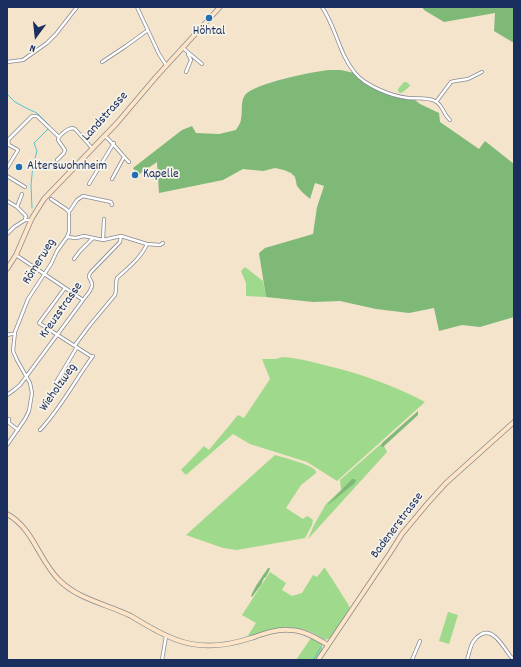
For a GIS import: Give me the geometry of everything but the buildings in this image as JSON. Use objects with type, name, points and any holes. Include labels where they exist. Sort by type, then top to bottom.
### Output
[{"type":"street","points":[[7,62],[23,60],[47,43],[77,7]]},
{"type":"street","points":[[137,7],[159,54],[166,65]]},
{"type":"street","name":"Landstrasse","points":[[7,269],[16,255],[31,220],[44,199],[105,135],[166,65],[184,49],[220,7]]},
{"type":"street","points":[[322,7],[346,59],[353,70],[360,77],[374,86],[395,96],[427,99],[436,102],[440,104],[444,114],[450,120]]},
{"type":"street","points":[[102,62],[148,30]]},
{"type":"street","points":[[184,49],[202,64]]},
{"type":"street","points":[[184,49],[191,60],[186,72]]},
{"type":"street","points":[[436,102],[451,82],[468,79],[482,72]]},
{"type":"street","points":[[7,168],[18,150],[9,145],[9,139],[32,116],[38,117],[59,137],[58,140],[65,150],[64,153],[56,160]]},
{"type":"street","points":[[59,137],[69,128],[75,129],[92,148]]},
{"type":"street","points":[[105,135],[114,143],[129,162]]},
{"type":"street","points":[[89,184],[114,143]]},
{"type":"street","points":[[112,179],[124,157]]},
{"type":"street","points":[[7,176],[25,187]]},
{"type":"street","points":[[17,208],[22,194]]},
{"type":"street","points":[[51,199],[68,212],[83,196],[111,202],[112,205]]},
{"type":"street","points":[[7,202],[26,216],[25,220]]},
{"type":"street","name":"Römerweg","points":[[7,445],[25,419],[31,403],[32,389],[30,383],[13,351],[16,326],[28,299],[67,237],[69,232],[68,212]]},
{"type":"street","points":[[103,240],[104,219]]},
{"type":"street","points":[[7,234],[14,227],[25,220],[31,220]]},
{"type":"street","points":[[20,224],[28,228]]},
{"type":"street","points":[[67,237],[76,238],[84,236],[103,240],[121,236],[147,244],[160,245],[163,243]]},
{"type":"street","name":"Kreuzstrasse","points":[[7,395],[20,385],[58,335],[92,287],[89,275],[120,242],[121,236]]},
{"type":"street","points":[[74,259],[93,238]]},
{"type":"street","points":[[55,384],[76,346],[90,325],[116,295],[117,278],[138,257],[145,249],[147,244]]},
{"type":"street","points":[[16,255],[83,300]]},
{"type":"street","points":[[64,288],[39,323],[76,346]]},
{"type":"street","points":[[7,335],[14,334]]},
{"type":"street","name":"Wieholzweg","points":[[40,430],[61,405],[93,356],[76,346]]},
{"type":"street","points":[[9,419],[9,423],[18,430]]},
{"type":"street","name":"Badenerstrasse","points":[[318,660],[402,534],[446,484],[514,422]]},
{"type":"street","points":[[7,438],[10,441]]},
{"type":"street","points":[[7,514],[27,531],[46,563],[61,582],[73,592],[131,616],[166,636],[190,644],[209,646],[228,644],[270,632],[288,629],[307,633],[328,645]]},
{"type":"street","points":[[466,660],[473,642],[478,636],[485,632],[495,637],[514,659]]},
{"type":"street","points":[[162,660],[166,636]]},
{"type":"street","points":[[412,660],[420,641]]},
{"type":"green space","points":[[422,7],[514,7],[514,43],[494,31],[495,13],[444,22],[424,10]]},
{"type":"green space","points":[[330,70],[341,70],[354,73],[377,90],[394,97],[415,100],[439,113],[440,122],[479,149],[485,141],[514,164],[514,317],[480,327],[462,325],[439,331],[434,308],[409,313],[376,309],[340,301],[313,302],[266,297],[259,253],[265,248],[313,234],[317,207],[324,186],[315,183],[310,199],[297,186],[295,177],[291,173],[275,168],[263,171],[243,169],[223,180],[159,193],[157,162],[138,175],[133,168],[182,130],[192,126],[196,133],[219,134],[236,130],[241,120],[243,98],[250,91],[284,79]]},
{"type":"green space","points":[[404,82],[410,86],[400,93],[398,89]]},
{"type":"green space","points":[[245,267],[263,281],[266,297],[246,296],[246,283],[241,271]]},
{"type":"green space","points":[[282,357],[309,361],[363,376],[401,390],[425,402],[337,481],[307,462],[250,444],[233,434],[186,475],[181,470],[204,446],[209,450],[238,415],[244,418],[270,379],[262,359],[276,359]]},
{"type":"green space","points":[[418,411],[418,415],[383,447],[381,446],[382,443]]},
{"type":"green space","points":[[381,444],[387,452],[308,539],[326,504],[341,490],[340,480]]},
{"type":"green space","points":[[275,455],[303,464],[313,468],[316,471],[316,473],[301,485],[286,508],[303,519],[307,516],[313,520],[305,538],[237,550],[223,548],[186,535]]},
{"type":"green space","points":[[352,479],[356,480],[355,483],[328,504]]},
{"type":"green space","points":[[268,568],[270,568],[266,577],[252,597],[251,596],[254,589]]},
{"type":"green space","points":[[324,568],[350,608],[330,638],[325,640],[311,632],[294,628],[279,628],[247,637],[256,623],[242,615],[270,572],[286,583],[282,590],[292,596],[302,593],[313,575],[317,577]]},
{"type":"green space","points":[[448,612],[458,615],[449,644],[439,641]]},
{"type":"green space","points":[[311,638],[322,644],[322,651],[319,656],[316,660],[296,660]]},
{"type":"waterway","points":[[7,94],[15,102],[37,113],[50,127]]},
{"type":"waterway","points":[[32,208],[31,185],[33,165],[37,151],[34,143],[48,129]]},
{"type":"waterway","points":[[313,660],[321,647]]},
{"type":"place","name":"Höhtal","points":[[209,18]]},
{"type":"place","name":"Alterswohnheim","points":[[19,167]]},
{"type":"place","name":"Kapelle","points":[[135,175]]}]
